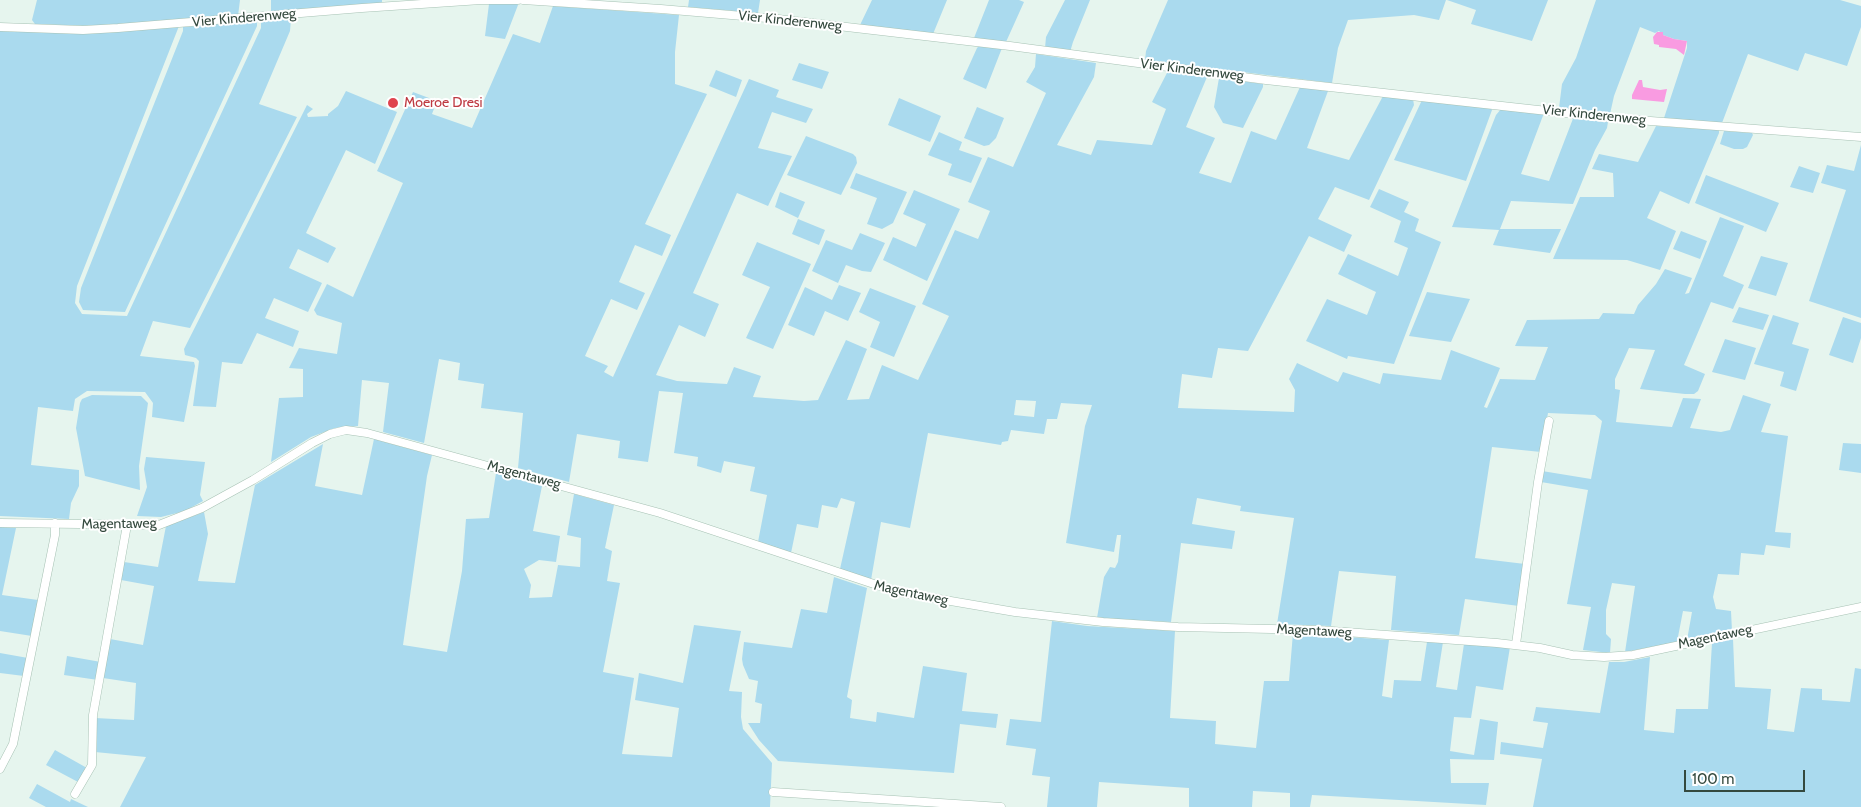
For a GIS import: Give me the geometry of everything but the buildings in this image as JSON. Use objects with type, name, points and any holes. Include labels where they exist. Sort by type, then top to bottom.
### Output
[{"type":"street","name":"Vier Kinderenweg","points":[[0,27],[83,30],[362,8],[481,0],[518,0]]},
{"type":"street","name":"Vier Kinderenweg","points":[[523,0],[651,8],[778,19],[1010,46],[1266,80],[1611,118],[1861,137]]},
{"type":"street","points":[[1516,644],[1538,482],[1549,421]]},
{"type":"street","name":"Magentaweg","points":[[0,523],[158,525],[185,516],[253,480],[312,443],[330,434],[346,430],[356,430],[660,513],[898,592],[1015,612],[1103,622],[1178,627],[1309,630],[1516,644],[1572,655],[1604,657],[1623,656],[1861,607]]},
{"type":"street","points":[[0,769],[13,744],[55,524]]},
{"type":"street","points":[[75,794],[92,765],[93,715],[128,525]]},
{"type":"street","points":[[773,792],[1001,807]]},
{"type":"shaded area","points":[[37,0],[240,0],[238,16],[94,26],[35,24],[32,20]]},
{"type":"shaded area","points":[[271,0],[382,0],[382,4],[271,13]]},
{"type":"shaded area","points":[[689,0],[760,0],[758,13],[688,7]]},
{"type":"shaded area","points":[[872,0],[947,0],[933,34],[860,25]]},
{"type":"shaded area","points":[[989,0],[1019,0],[1024,2],[1006,42],[974,38]]},
{"type":"shaded area","points":[[1065,0],[1090,0],[1070,52],[1045,48],[1046,37]]},
{"type":"shaded area","points":[[1168,0],[1446,0],[1439,20],[1414,15],[1348,20],[1338,48],[1332,83],[1145,60],[1146,51]]},
{"type":"shaded area","points":[[1447,0],[1548,0],[1532,41],[1471,24],[1476,10]]},
{"type":"shaded area","points":[[1596,0],[1840,0],[1861,6],[1861,27],[1847,66],[1805,53],[1798,71],[1748,54],[1722,123],[1664,118],[1687,48],[1687,41],[1674,39],[1663,35],[1659,31],[1655,33],[1640,27],[1614,96],[1610,114],[1559,108],[1562,84],[1576,58]]},
{"type":"shaded area","points":[[517,3],[518,5],[505,39],[485,36],[489,4]]},
{"type":"shaded area","points":[[553,6],[679,15],[675,52],[675,84],[707,94],[645,224],[671,235],[662,256],[635,245],[619,282],[645,293],[637,310],[611,299],[585,356],[608,366],[604,372],[613,377],[749,79],[779,90],[776,97],[813,109],[806,123],[772,112],[758,148],[792,156],[768,206],[737,193],[693,293],[719,304],[705,337],[679,325],[656,375],[677,381],[727,384],[734,367],[761,376],[753,397],[804,401],[818,400],[846,340],[867,349],[847,400],[869,399],[882,365],[918,380],[949,316],[922,304],[955,230],[978,239],[990,211],[968,202],[988,157],[1013,167],[1046,93],[1026,82],[1035,67],[1036,54],[1096,63],[1094,77],[1057,145],[1091,155],[1097,140],[1152,145],[1166,109],[1152,102],[1168,71],[1207,77],[1186,127],[1215,138],[1199,173],[1231,183],[1251,131],[1276,140],[1300,87],[1328,91],[1307,148],[1349,160],[1383,96],[1413,99],[1414,105],[1369,200],[1335,187],[1318,219],[1352,235],[1344,252],[1309,236],[1248,351],[1218,348],[1212,378],[1182,374],[1178,408],[1294,412],[1295,390],[1289,379],[1297,363],[1338,382],[1343,372],[1380,384],[1383,373],[1441,380],[1451,350],[1500,368],[1484,407],[1487,408],[1500,379],[1535,380],[1548,347],[1515,346],[1527,320],[1599,319],[1603,313],[1634,314],[1638,305],[1656,284],[1665,269],[1692,278],[1685,294],[1689,293],[1720,217],[1744,226],[1723,276],[1744,285],[1733,309],[1711,302],[1684,365],[1705,374],[1698,391],[1694,394],[1685,394],[1640,389],[1655,350],[1629,348],[1615,379],[1615,389],[1620,390],[1616,422],[1672,427],[1683,398],[1701,399],[1690,428],[1721,432],[1730,430],[1743,395],[1771,404],[1761,432],[1788,436],[1775,532],[1791,533],[1790,548],[1766,545],[1764,555],[1741,553],[1739,575],[1718,574],[1713,597],[1716,609],[1731,611],[1732,631],[1687,640],[1692,612],[1683,611],[1677,642],[1625,652],[1635,586],[1612,583],[1606,610],[1606,634],[1611,639],[1610,653],[1583,650],[1591,607],[1567,604],[1588,490],[1541,482],[1542,471],[1591,479],[1602,421],[1595,415],[1548,413],[1541,452],[1492,447],[1475,558],[1525,564],[1519,606],[1465,599],[1459,635],[1391,630],[1396,576],[1339,571],[1331,626],[1277,624],[1294,518],[1240,511],[1241,506],[1197,498],[1192,524],[1235,531],[1232,549],[1181,543],[1171,622],[1097,618],[1104,577],[1110,567],[1115,568],[1118,562],[1121,535],[1117,535],[1114,552],[1066,543],[1085,426],[1092,405],[1061,403],[1057,419],[1047,419],[1044,434],[1011,430],[1008,441],[1002,442],[1001,445],[928,433],[910,528],[881,522],[871,580],[840,569],[855,502],[841,498],[837,508],[822,505],[818,528],[797,524],[791,553],[758,542],[767,495],[750,491],[755,467],[724,461],[721,473],[697,466],[698,457],[674,453],[683,393],[659,391],[648,462],[618,458],[620,441],[577,434],[569,482],[518,468],[523,413],[481,408],[484,384],[458,380],[460,363],[439,359],[424,443],[383,432],[389,383],[362,380],[358,426],[335,428],[311,437],[271,462],[279,398],[303,397],[303,369],[289,368],[299,348],[337,354],[342,323],[317,315],[314,310],[327,284],[353,297],[403,183],[377,171],[413,92],[437,101],[432,114],[472,128],[513,34],[540,43]],"holes":[[[1016,400],[1036,401],[1034,417],[1014,415]]]},
{"type":"shaded area","points":[[291,19],[290,31],[259,104],[297,117],[190,328],[153,321],[140,356],[194,362],[195,366],[184,422],[152,417],[153,403],[145,392],[87,391],[75,399],[73,411],[38,407],[31,465],[79,470],[79,486],[71,503],[69,519],[0,516],[0,31],[85,32],[179,26],[77,286],[75,303],[82,314],[127,316],[261,28],[261,21]]},
{"type":"shaded area","points":[[257,21],[257,26],[125,312],[83,310],[79,302],[81,288],[183,27]]},
{"type":"shaded area","points":[[1657,32],[1663,32],[1663,35],[1674,39],[1687,41],[1684,55],[1676,49],[1659,47],[1659,45],[1654,44],[1653,37]]},
{"type":"shaded area","points":[[979,46],[1002,48],[986,89],[963,79]]},
{"type":"shaded area","points":[[799,63],[829,72],[822,89],[792,80]]},
{"type":"shaded area","points":[[716,70],[742,80],[736,97],[709,86]]},
{"type":"shaded area","points":[[1219,78],[1263,84],[1243,128],[1223,123],[1214,107]]},
{"type":"shaded area","points":[[1639,80],[1642,80],[1643,87],[1660,90],[1667,89],[1664,102],[1632,99]]},
{"type":"shaded area","points":[[346,91],[397,112],[375,164],[346,150],[306,233],[336,248],[328,263],[298,249],[289,268],[322,283],[308,312],[274,298],[265,318],[299,331],[293,347],[257,333],[242,364],[222,362],[216,407],[193,406],[199,361],[196,358],[185,355],[184,349],[307,105],[313,109],[307,114],[308,117],[328,116],[338,106]]},
{"type":"shaded area","points":[[899,98],[941,116],[930,142],[888,125]]},
{"type":"shaded area","points":[[1422,100],[1490,107],[1492,110],[1466,181],[1394,160]]},
{"type":"shaded area","points":[[977,107],[1004,118],[996,138],[989,145],[984,146],[964,138]]},
{"type":"shaded area","points":[[1501,109],[1544,113],[1521,174],[1549,181],[1574,116],[1606,120],[1608,122],[1573,204],[1511,201],[1500,229],[1561,229],[1550,253],[1493,245],[1499,230],[1452,227],[1496,115]]},
{"type":"shaded area","points":[[1656,126],[1719,130],[1689,204],[1660,191],[1647,218],[1676,231],[1660,270],[1627,260],[1553,259],[1580,197],[1614,197],[1613,173],[1592,169],[1599,154],[1638,162]]},
{"type":"shaded area","points":[[1724,131],[1752,133],[1753,135],[1747,147],[1734,149],[1720,144]]},
{"type":"shaded area","points":[[939,132],[962,142],[959,150],[982,158],[971,183],[948,175],[952,164],[928,155]]},
{"type":"shaded area","points":[[806,136],[853,154],[856,157],[857,163],[841,195],[787,175]]},
{"type":"shaded area","points":[[1861,145],[1861,318],[1809,301],[1846,190],[1821,183],[1827,165],[1854,171]]},
{"type":"shaded area","points":[[1799,166],[1820,173],[1813,193],[1790,187]]},
{"type":"shaded area","points":[[856,173],[907,192],[893,223],[882,229],[867,224],[877,198],[850,188]]},
{"type":"shaded area","points":[[1706,175],[1779,203],[1766,232],[1695,203]]},
{"type":"shaded area","points":[[1379,189],[1409,202],[1404,212],[1419,219],[1415,231],[1441,242],[1394,364],[1348,356],[1347,359],[1306,341],[1327,299],[1367,315],[1376,292],[1338,274],[1348,254],[1398,276],[1408,248],[1394,242],[1401,221],[1370,207]]},
{"type":"shaded area","points":[[914,190],[960,209],[927,281],[883,260],[893,237],[916,247],[926,224],[903,214]]},
{"type":"shaded area","points":[[780,192],[805,202],[798,218],[775,207]]},
{"type":"shaded area","points":[[798,219],[825,230],[819,245],[792,234]]},
{"type":"shaded area","points":[[1681,231],[1707,241],[1700,259],[1673,249]]},
{"type":"shaded area","points":[[860,233],[885,243],[871,272],[846,265],[838,283],[812,271],[826,240],[852,250]]},
{"type":"shaded area","points":[[757,242],[811,264],[773,349],[746,338],[770,287],[742,275]]},
{"type":"shaded area","points":[[1761,256],[1788,263],[1776,296],[1748,288]]},
{"type":"shaded area","points":[[839,285],[861,293],[848,321],[825,311],[814,336],[788,325],[805,287],[832,300]]},
{"type":"shaded area","points":[[870,288],[916,306],[894,357],[870,347],[880,322],[859,312]]},
{"type":"shaded area","points":[[1427,292],[1470,299],[1451,342],[1409,336]]},
{"type":"shaded area","points":[[1739,307],[1769,315],[1763,330],[1732,322]]},
{"type":"shaded area","points":[[1773,315],[1799,323],[1792,344],[1809,349],[1796,391],[1780,386],[1784,372],[1754,364]]},
{"type":"shaded area","points":[[1843,317],[1861,323],[1861,338],[1853,363],[1829,355]]},
{"type":"shaded area","points":[[1725,339],[1756,348],[1745,380],[1712,372]]},
{"type":"shaded area","points":[[92,395],[141,396],[148,403],[139,466],[140,490],[85,476],[76,428],[80,403],[82,399]]},
{"type":"shaded area","points":[[374,439],[432,455],[427,476],[403,645],[447,652],[462,571],[466,519],[489,518],[496,473],[542,486],[533,531],[560,536],[556,562],[539,560],[524,569],[531,585],[529,598],[552,597],[558,565],[580,567],[581,538],[567,535],[574,494],[614,505],[605,548],[612,551],[607,581],[620,583],[603,672],[634,678],[622,754],[672,757],[679,708],[635,700],[639,673],[683,683],[694,625],[741,631],[729,691],[742,692],[741,717],[743,729],[772,763],[770,807],[120,807],[146,757],[95,752],[95,718],[134,720],[136,683],[103,678],[110,639],[143,645],[154,586],[121,580],[124,562],[158,567],[166,526],[204,512],[208,534],[198,581],[235,583],[255,485],[323,444],[315,486],[362,495]]},
{"type":"shaded area","points":[[1843,443],[1861,444],[1861,473],[1839,470]]},
{"type":"shaded area","points":[[146,457],[205,462],[200,495],[203,501],[185,511],[161,517],[137,516],[147,487],[144,469]]},
{"type":"shaded area","points":[[0,527],[16,528],[2,595],[38,600],[32,636],[0,631]]},
{"type":"shaded area","points":[[834,577],[867,588],[847,697],[852,700],[850,718],[876,722],[877,712],[914,718],[923,666],[967,673],[962,711],[998,714],[996,728],[960,724],[954,773],[778,761],[759,740],[748,723],[760,723],[762,704],[755,702],[758,681],[749,679],[743,665],[744,642],[792,648],[801,609],[827,613]]},
{"type":"shaded area","points":[[1052,621],[1087,626],[1175,631],[1170,718],[1216,721],[1215,744],[1256,748],[1264,681],[1289,681],[1293,633],[1389,640],[1382,696],[1392,698],[1394,680],[1421,681],[1427,642],[1443,642],[1436,687],[1457,690],[1464,644],[1510,647],[1503,690],[1476,686],[1471,718],[1454,717],[1450,751],[1474,755],[1480,719],[1498,722],[1494,760],[1450,759],[1451,783],[1489,783],[1486,805],[1312,795],[1310,807],[1290,807],[1290,793],[1253,791],[1252,807],[1189,807],[1189,788],[1099,782],[1097,807],[1047,807],[1050,777],[1032,775],[1036,749],[1006,745],[1010,719],[1041,722]]},
{"type":"shaded area","points":[[1733,639],[1735,687],[1771,689],[1767,729],[1794,732],[1801,688],[1822,689],[1822,700],[1850,702],[1855,668],[1861,669],[1861,807],[1533,807],[1542,759],[1500,754],[1501,742],[1543,748],[1548,723],[1533,721],[1536,707],[1600,713],[1609,662],[1624,662],[1650,657],[1644,730],[1674,733],[1676,709],[1708,709],[1712,643]]},
{"type":"shaded area","points":[[0,653],[28,658],[24,676],[0,673]]},
{"type":"shaded area","points":[[67,656],[101,662],[98,680],[64,675]]},
{"type":"shaded area","points":[[55,750],[87,768],[78,782],[46,765]]},
{"type":"shaded area","points":[[37,784],[70,802],[71,799],[88,807],[46,807],[29,798]]},
{"type":"place","name":"Moeroe Dresi","points":[[393,103]]}]
